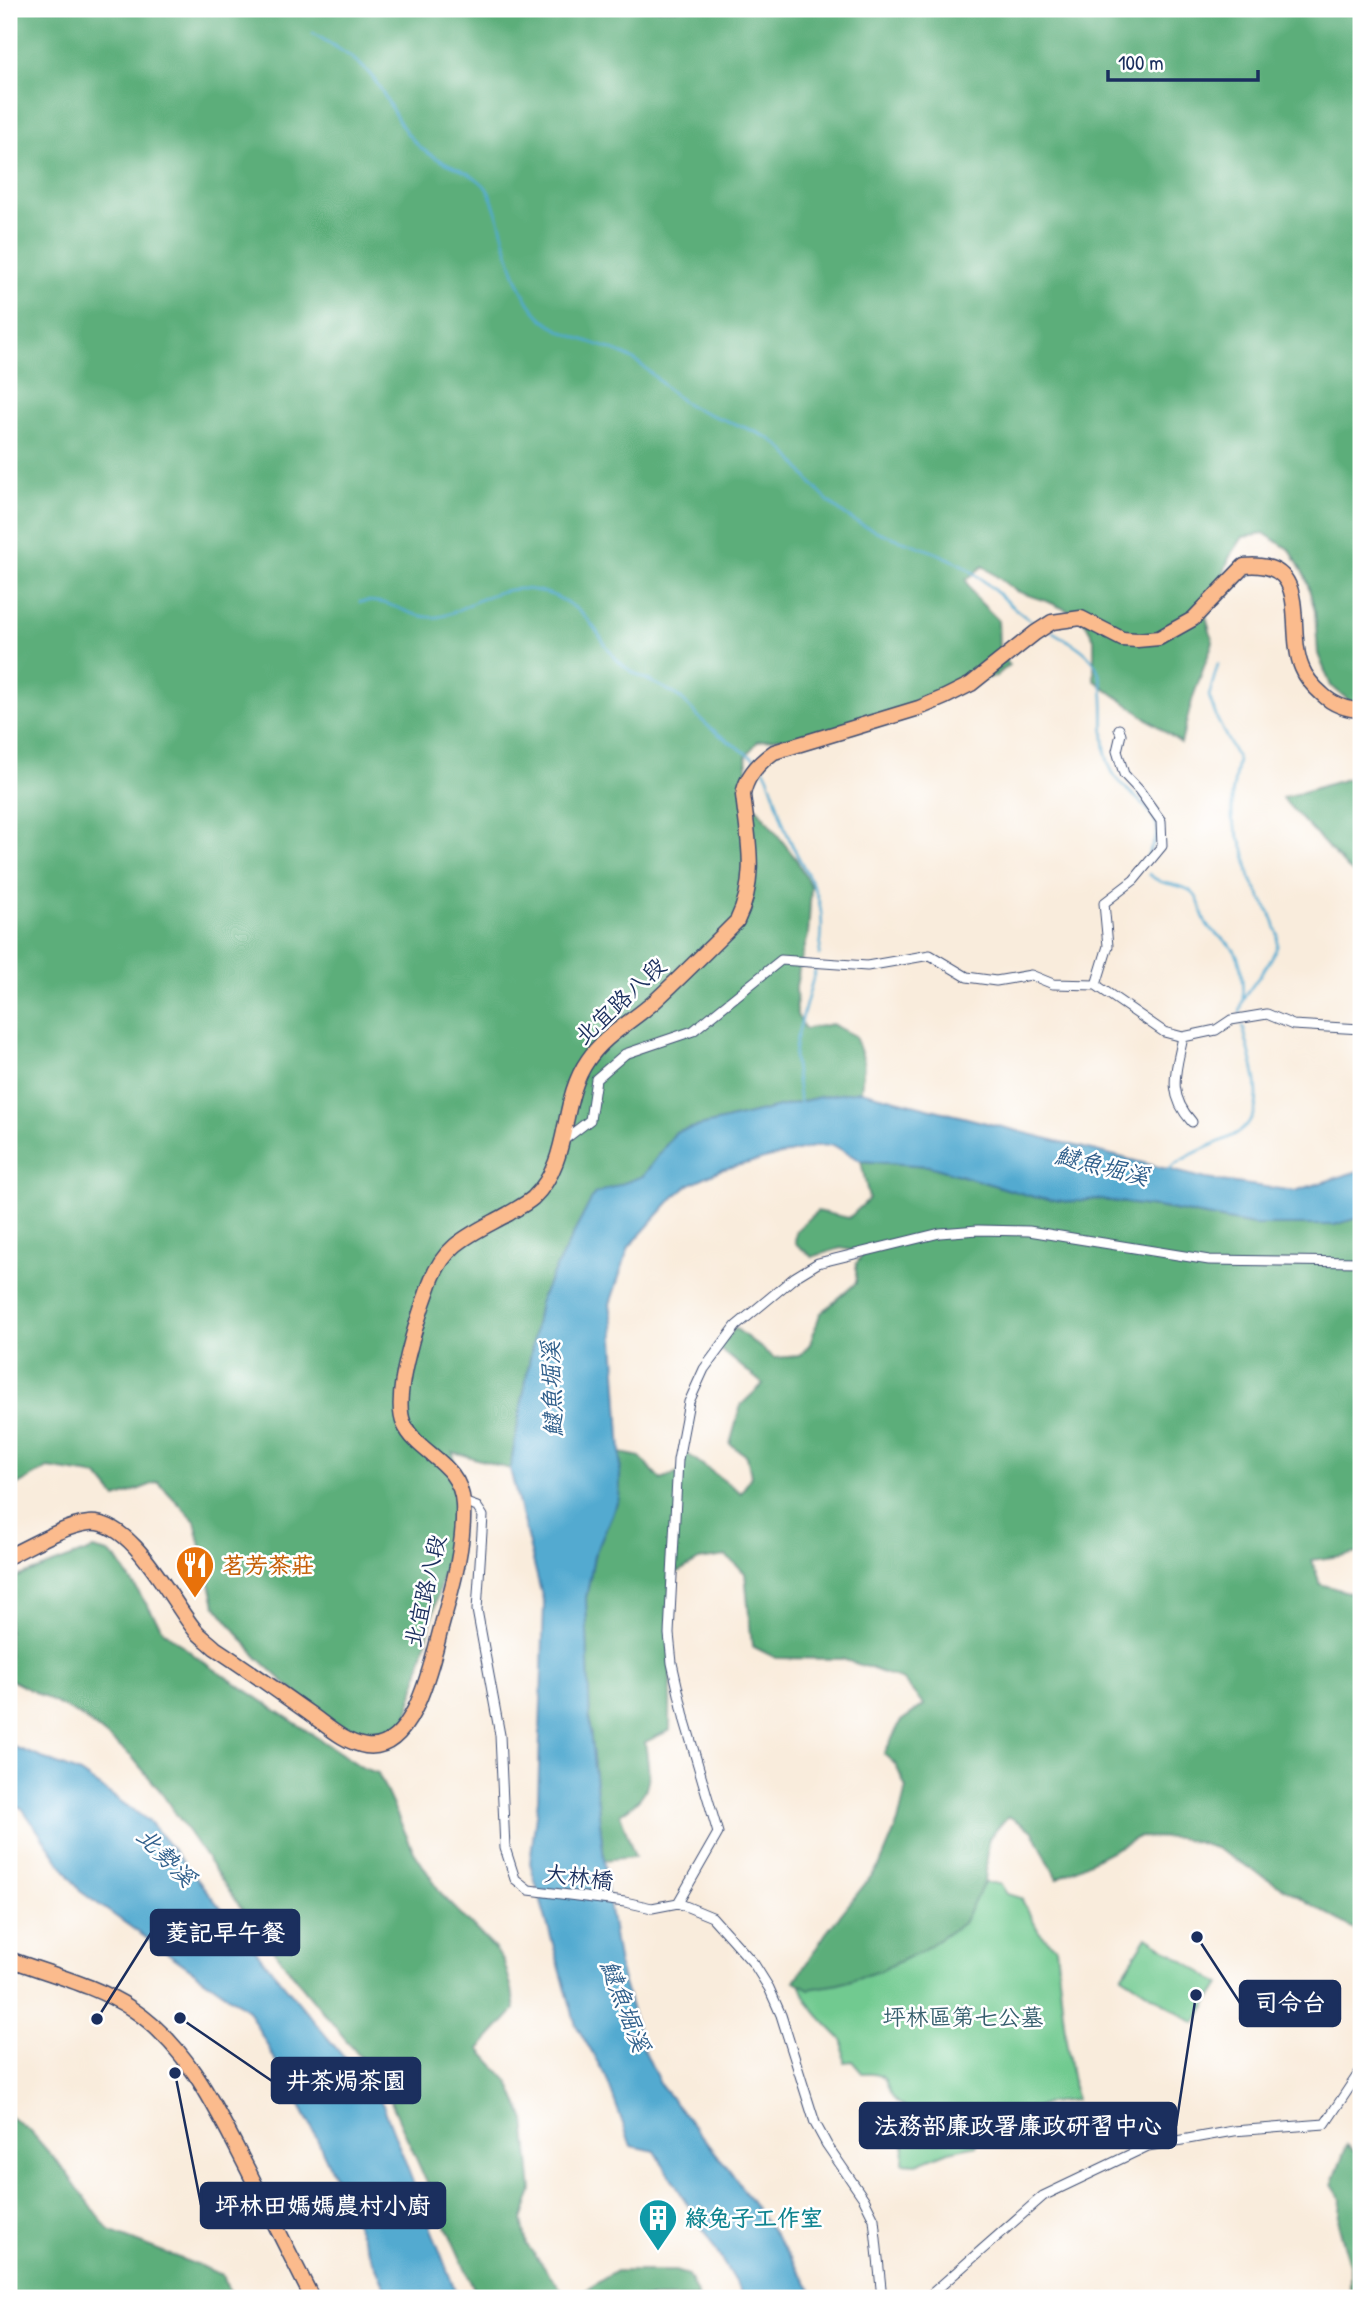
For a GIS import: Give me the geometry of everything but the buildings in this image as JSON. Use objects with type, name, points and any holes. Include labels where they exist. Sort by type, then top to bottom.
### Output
[{"type":"main road","name":"北宜路八段","points":[[9,1556],[88,1523],[106,1525],[124,1535],[191,1625],[215,1648],[342,1735],[361,1745],[377,1746],[390,1741],[401,1731],[418,1705],[428,1679],[456,1572],[461,1539],[463,1502],[456,1480],[413,1438],[403,1423],[402,1386],[431,1281],[442,1257],[457,1243],[532,1199],[549,1177],[564,1140],[575,1082],[588,1060],[603,1042],[653,1003],[737,921],[744,907],[751,871],[743,795],[745,783],[762,760],[774,752],[919,708],[945,697],[971,684],[1052,622],[1081,618],[1122,639],[1159,638],[1193,619],[1244,566],[1267,566],[1285,578],[1291,589],[1295,609],[1297,651],[1302,668],[1312,684],[1325,697],[1348,710],[1361,709]]},
{"type":"main road","points":[[9,1959],[102,1993],[131,2008],[159,2030],[198,2076],[216,2106],[312,2298]]},
{"type":"street","points":[[1096,985],[1108,946],[1104,903],[1134,880],[1161,846],[1161,821],[1124,774],[1117,751],[1121,734],[1119,729]]},
{"type":"street","points":[[564,1140],[590,1120],[596,1079],[625,1054],[693,1031],[781,960],[867,966],[930,955],[967,977],[996,981],[1031,975],[1052,984],[1096,985],[1164,1032],[1183,1037],[1216,1030],[1231,1020],[1267,1014],[1293,1025],[1361,1029]]},
{"type":"street","points":[[1183,1037],[1174,1085],[1181,1110],[1192,1122]]},
{"type":"street","points":[[882,2298],[874,2219],[815,2123],[781,2015],[769,1988],[754,1964],[712,1917],[678,1903],[718,1833],[685,1721],[668,1634],[678,1460],[689,1402],[704,1369],[736,1326],[818,1262],[940,1233],[978,1230],[1029,1231],[1209,1260],[1361,1262]]},
{"type":"street","name":"大林橋","points":[[463,1502],[477,1507],[483,1516],[477,1610],[500,1735],[505,1848],[515,1879],[529,1890],[652,1908],[678,1903]]},
{"type":"street","points":[[927,2298],[1043,2196],[1148,2146],[1233,2131],[1325,2124],[1361,2070]]},
{"type":"green space","points":[[9,9],[1361,9],[1361,710],[1331,686],[1318,654],[1315,611],[1306,578],[1290,550],[1265,534],[1243,537],[1229,558],[1219,587],[1203,606],[1213,642],[1193,697],[1181,743],[1094,680],[1094,639],[1082,617],[1016,591],[983,566],[966,580],[975,597],[998,620],[999,648],[1009,665],[996,676],[918,698],[900,721],[817,738],[758,741],[746,756],[750,799],[796,859],[811,887],[808,936],[796,987],[797,1015],[805,1029],[832,1024],[855,1036],[864,1061],[861,1091],[820,1097],[676,1132],[643,1176],[594,1195],[541,1297],[510,1469],[453,1452],[461,1501],[407,1719],[391,1740],[365,1745],[322,1717],[256,1656],[215,1605],[195,1521],[158,1482],[116,1498],[98,1476],[48,1468],[9,1490]]},
{"type":"green space","points":[[1361,772],[1361,879],[1348,869],[1282,798],[1350,778]]},
{"type":"green space","points":[[861,1161],[929,1166],[1034,1197],[1070,1202],[1096,1199],[1254,1225],[1334,1225],[1361,1217],[1361,1553],[1312,1560],[1320,1584],[1361,1596],[1361,1933],[1215,1848],[1182,1838],[1138,1837],[1057,1879],[1033,1831],[1008,1816],[989,1838],[985,1881],[963,1923],[920,1952],[879,1971],[839,1984],[809,1989],[795,1981],[826,1933],[880,1865],[898,1822],[906,1788],[896,1765],[884,1754],[901,1721],[924,1705],[903,1680],[870,1668],[842,1659],[776,1658],[752,1646],[745,1573],[726,1556],[699,1560],[671,1576],[670,1730],[645,1742],[649,1775],[645,1791],[620,1814],[635,1857],[604,1860],[590,1730],[586,1598],[594,1556],[619,1498],[621,1453],[640,1457],[661,1480],[678,1473],[685,1452],[741,1493],[751,1476],[747,1456],[730,1444],[741,1405],[763,1384],[719,1348],[735,1328],[774,1358],[800,1356],[810,1344],[820,1314],[856,1283],[856,1264],[864,1253],[841,1248],[812,1257],[795,1243],[796,1231],[817,1211],[849,1218],[869,1199]]},
{"type":"green space","points":[[93,1549],[116,1558],[164,1631],[199,1659],[363,1768],[378,1773],[414,1852],[443,1896],[494,1948],[504,1962],[515,2010],[479,2049],[509,2082],[525,2120],[532,2191],[522,2220],[527,2245],[568,2298],[478,2298],[384,2086],[244,1912],[158,1788],[132,1757],[83,1717],[9,1679],[9,1580]]},
{"type":"green space","name":"坪林區第七公墓","points":[[1000,1883],[1007,1894],[1021,1898],[1039,1932],[1056,1948],[1076,2100],[1048,2103],[1026,2112],[991,2136],[987,2128],[976,2136],[977,2145],[949,2151],[917,2164],[903,2163],[906,2108],[896,2101],[886,2081],[879,2075],[863,2074],[852,2061],[844,2062],[843,2041],[813,2009],[801,1986],[810,1976],[971,1886]]},
{"type":"green space","points":[[1147,1937],[1220,1984],[1195,2023],[1122,1976]]},
{"type":"green space","points":[[9,2116],[31,2132],[66,2172],[109,2231],[223,2275],[231,2298],[9,2298]]},
{"type":"green space","points":[[1347,2145],[1361,2157],[1361,2298],[1350,2298],[1350,2268],[1339,2226],[1341,2199],[1332,2185]]},
{"type":"green space","points":[[616,2271],[675,2271],[688,2275],[699,2298],[574,2298]]},
{"type":"water","name":"𩻸魚堀溪","points":[[861,1091],[1206,1179],[1295,1191],[1361,1170],[1361,1217],[1334,1225],[1254,1225],[1096,1199],[1070,1202],[1034,1197],[929,1166],[861,1161],[833,1145],[817,1146],[720,1170],[690,1184],[674,1197],[629,1247],[610,1304],[621,1453],[619,1498],[594,1556],[586,1598],[590,1730],[608,1896],[619,1966],[641,2043],[661,2086],[729,2169],[816,2298],[745,2298],[655,2151],[631,2146],[606,2077],[576,2025],[530,1863],[538,1799],[544,1604],[510,1469],[541,1297],[594,1194],[643,1176],[676,1132],[820,1097]]},
{"type":"water","name":"北勢溪","points":[[9,1745],[80,1773],[150,1822],[383,2105],[458,2298],[390,2298],[312,2128],[248,2010],[80,1891],[22,1808],[9,1804]]},
{"type":"waterway","points":[[313,33],[347,54],[370,74],[401,124],[420,147],[474,177],[487,189],[520,287],[543,319],[562,331],[634,360],[687,404],[770,439],[788,454],[825,498],[848,517],[875,531],[933,551],[960,564],[1035,623]]},
{"type":"waterway","points":[[360,602],[382,603],[418,615],[437,617],[507,590],[544,592],[564,600],[581,613],[625,667],[676,695],[713,730],[755,759]]},
{"type":"waterway","points":[[1053,632],[1084,651],[1098,671],[1102,684],[1106,756],[1115,777],[1149,812],[1157,827],[1146,861]]},
{"type":"waterway","points":[[1218,664],[1209,696],[1217,719],[1238,760],[1232,795],[1232,819],[1244,850],[1250,878],[1273,919],[1278,935],[1277,947],[1243,999],[1240,1013]]},
{"type":"waterway","points":[[764,769],[786,831],[819,902],[822,917],[819,955]]},
{"type":"waterway","points":[[1149,874],[1159,881],[1193,893],[1206,923],[1237,955],[1243,998]]},
{"type":"waterway","points":[[800,1104],[794,1057],[815,971]]},
{"type":"waterway","points":[[1167,1171],[1191,1155],[1234,1135],[1254,1114],[1257,1085],[1243,1026]]},
{"type":"place","name":"茗芳茶莊","points":[[195,1599]]},
{"type":"place","name":"司令台","points":[[1197,1937]]},
{"type":"place","name":"法務部廉政署廉政研習中心","points":[[1196,1995]]},
{"type":"place","name":"井茶焗茶園","points":[[180,2018]]},
{"type":"place","name":"菱記早午餐","points":[[97,2019]]},
{"type":"place","name":"坪林田媽媽農村小廚","points":[[175,2073]]},
{"type":"place","name":"綠兔子工作室","points":[[658,2252]]}]
